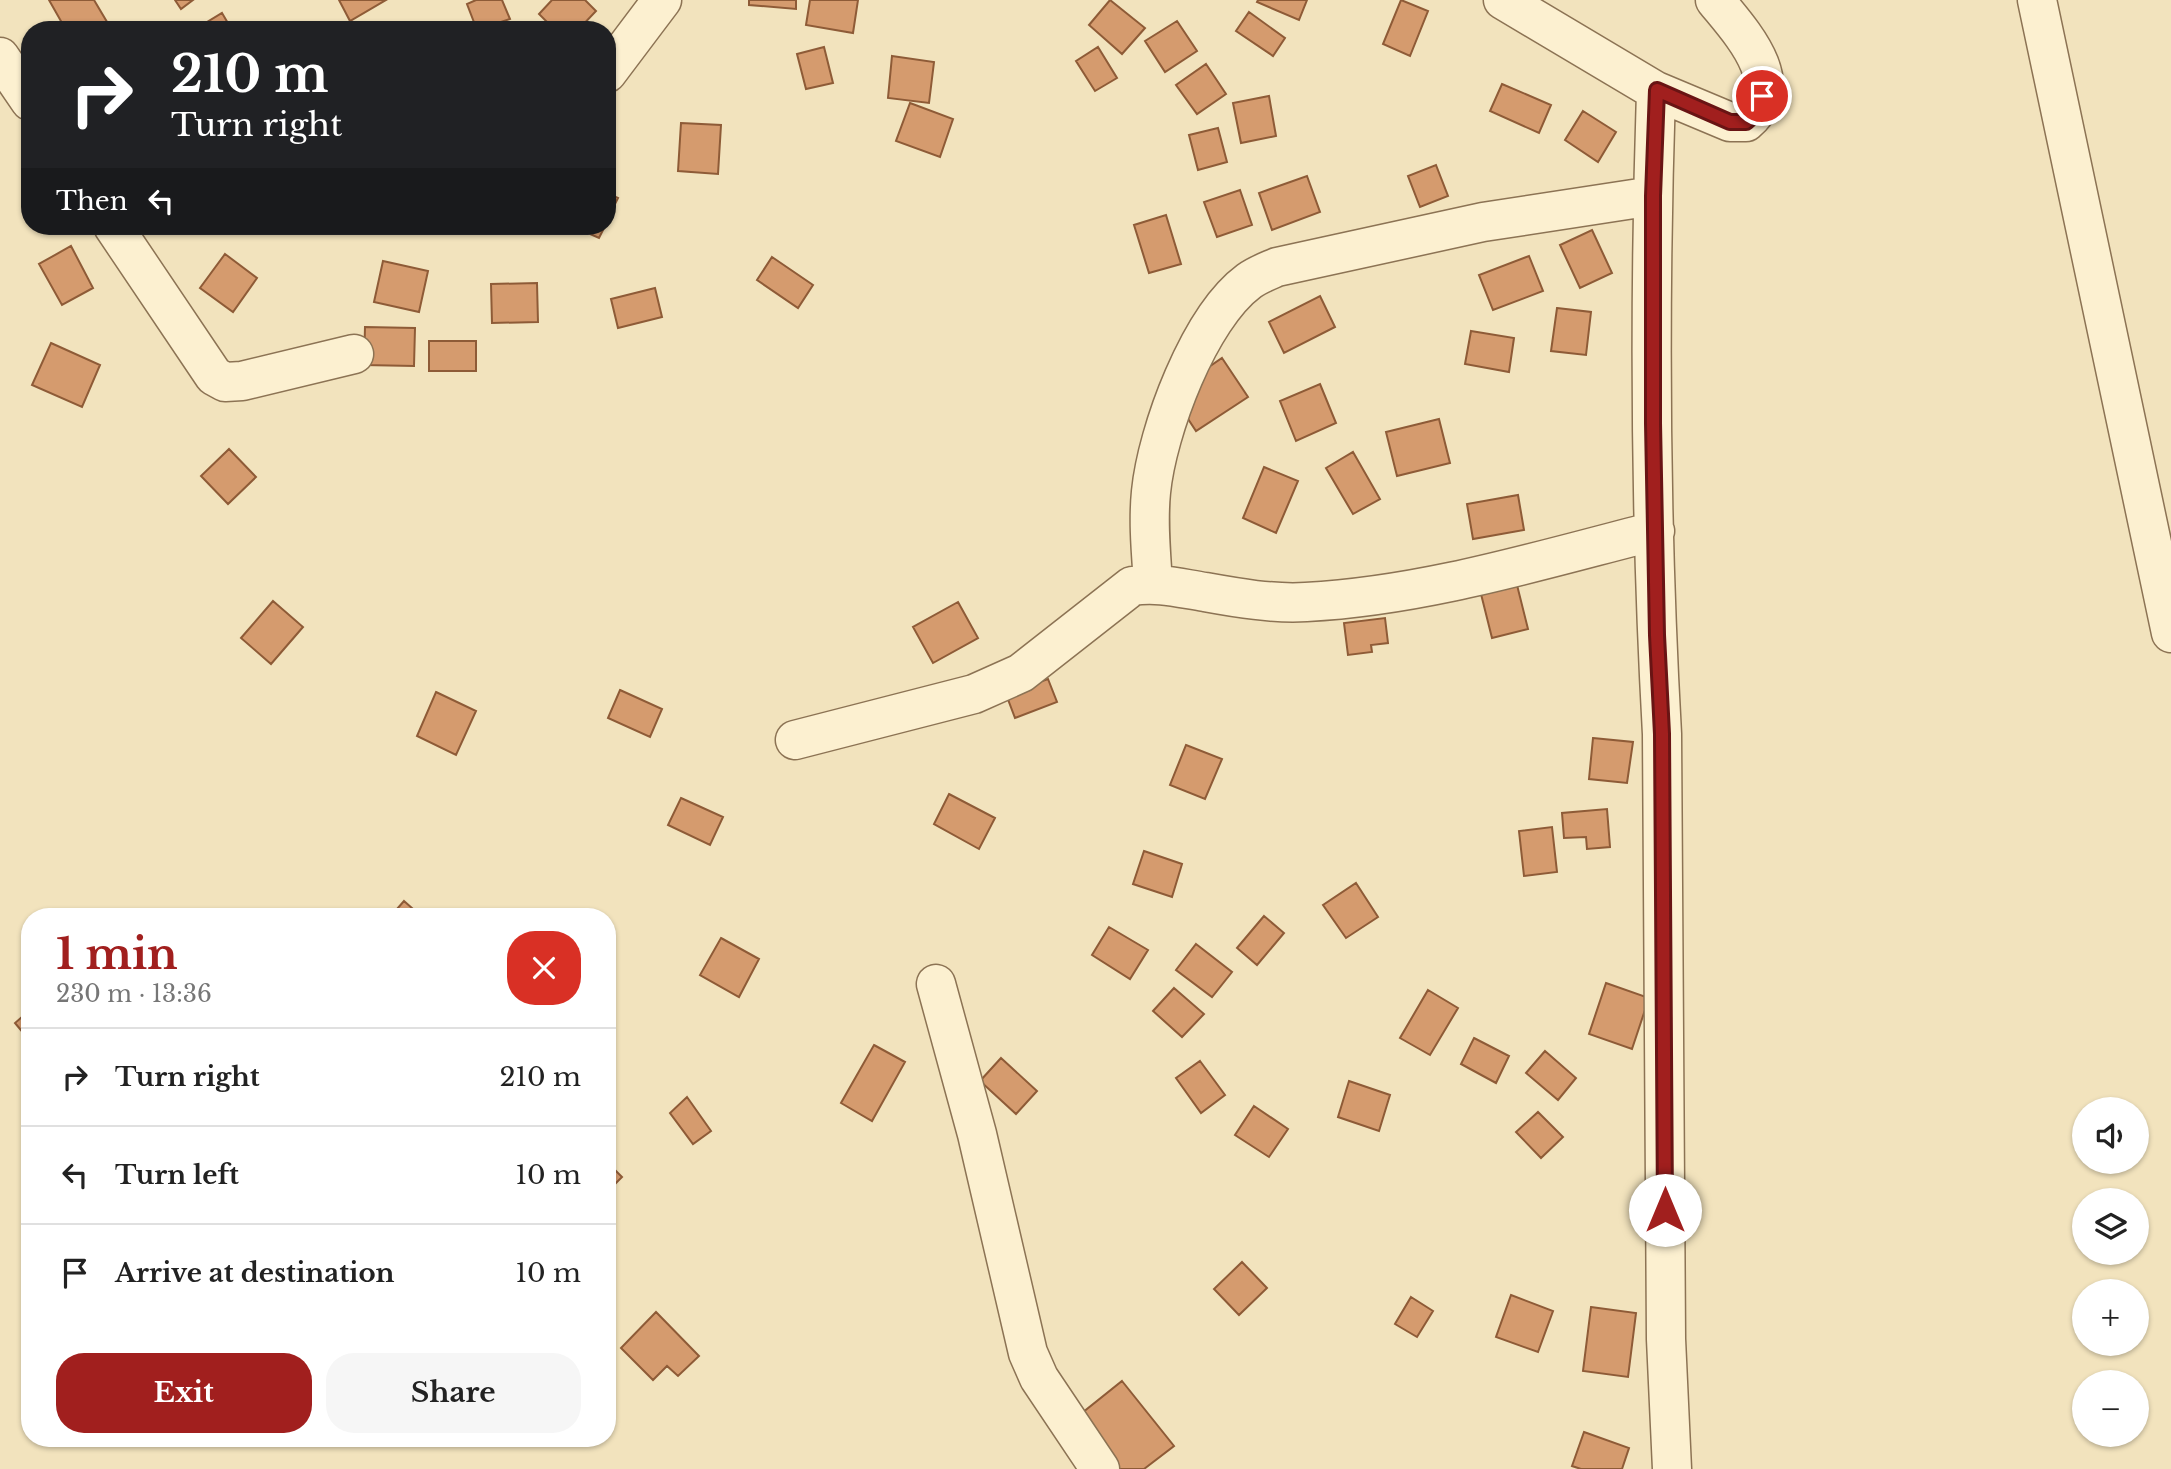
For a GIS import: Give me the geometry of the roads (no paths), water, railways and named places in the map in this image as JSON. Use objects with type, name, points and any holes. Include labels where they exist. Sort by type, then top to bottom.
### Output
[{"type":"street","points":[[616,61],[662,0]]},
{"type":"street","points":[[1503,0],[1657,90],[1730,122],[1746,122],[1755,114],[1762,96],[1763,75],[1756,53],[1715,0]]},
{"type":"street","points":[[2037,0],[2171,633]]},
{"type":"street","points":[[0,57],[21,88]]},
{"type":"street","points":[[1657,90],[1653,196],[1655,531],[1662,734],[1666,1339],[1672,1469]]},
{"type":"street","points":[[1153,583],[1149,537],[1151,490],[1161,443],[1176,394],[1215,317],[1249,281],[1277,267],[1483,222],[1653,196]]},
{"type":"street","points":[[119,235],[214,376],[225,382],[242,381],[354,354]]},
{"type":"street","points":[[795,740],[974,694],[1021,673],[1132,586],[1153,583],[1242,599],[1304,602],[1422,587],[1502,570],[1655,531]]},
{"type":"street","points":[[936,984],[977,1134],[1028,1353],[1039,1378],[1100,1469]]}]
